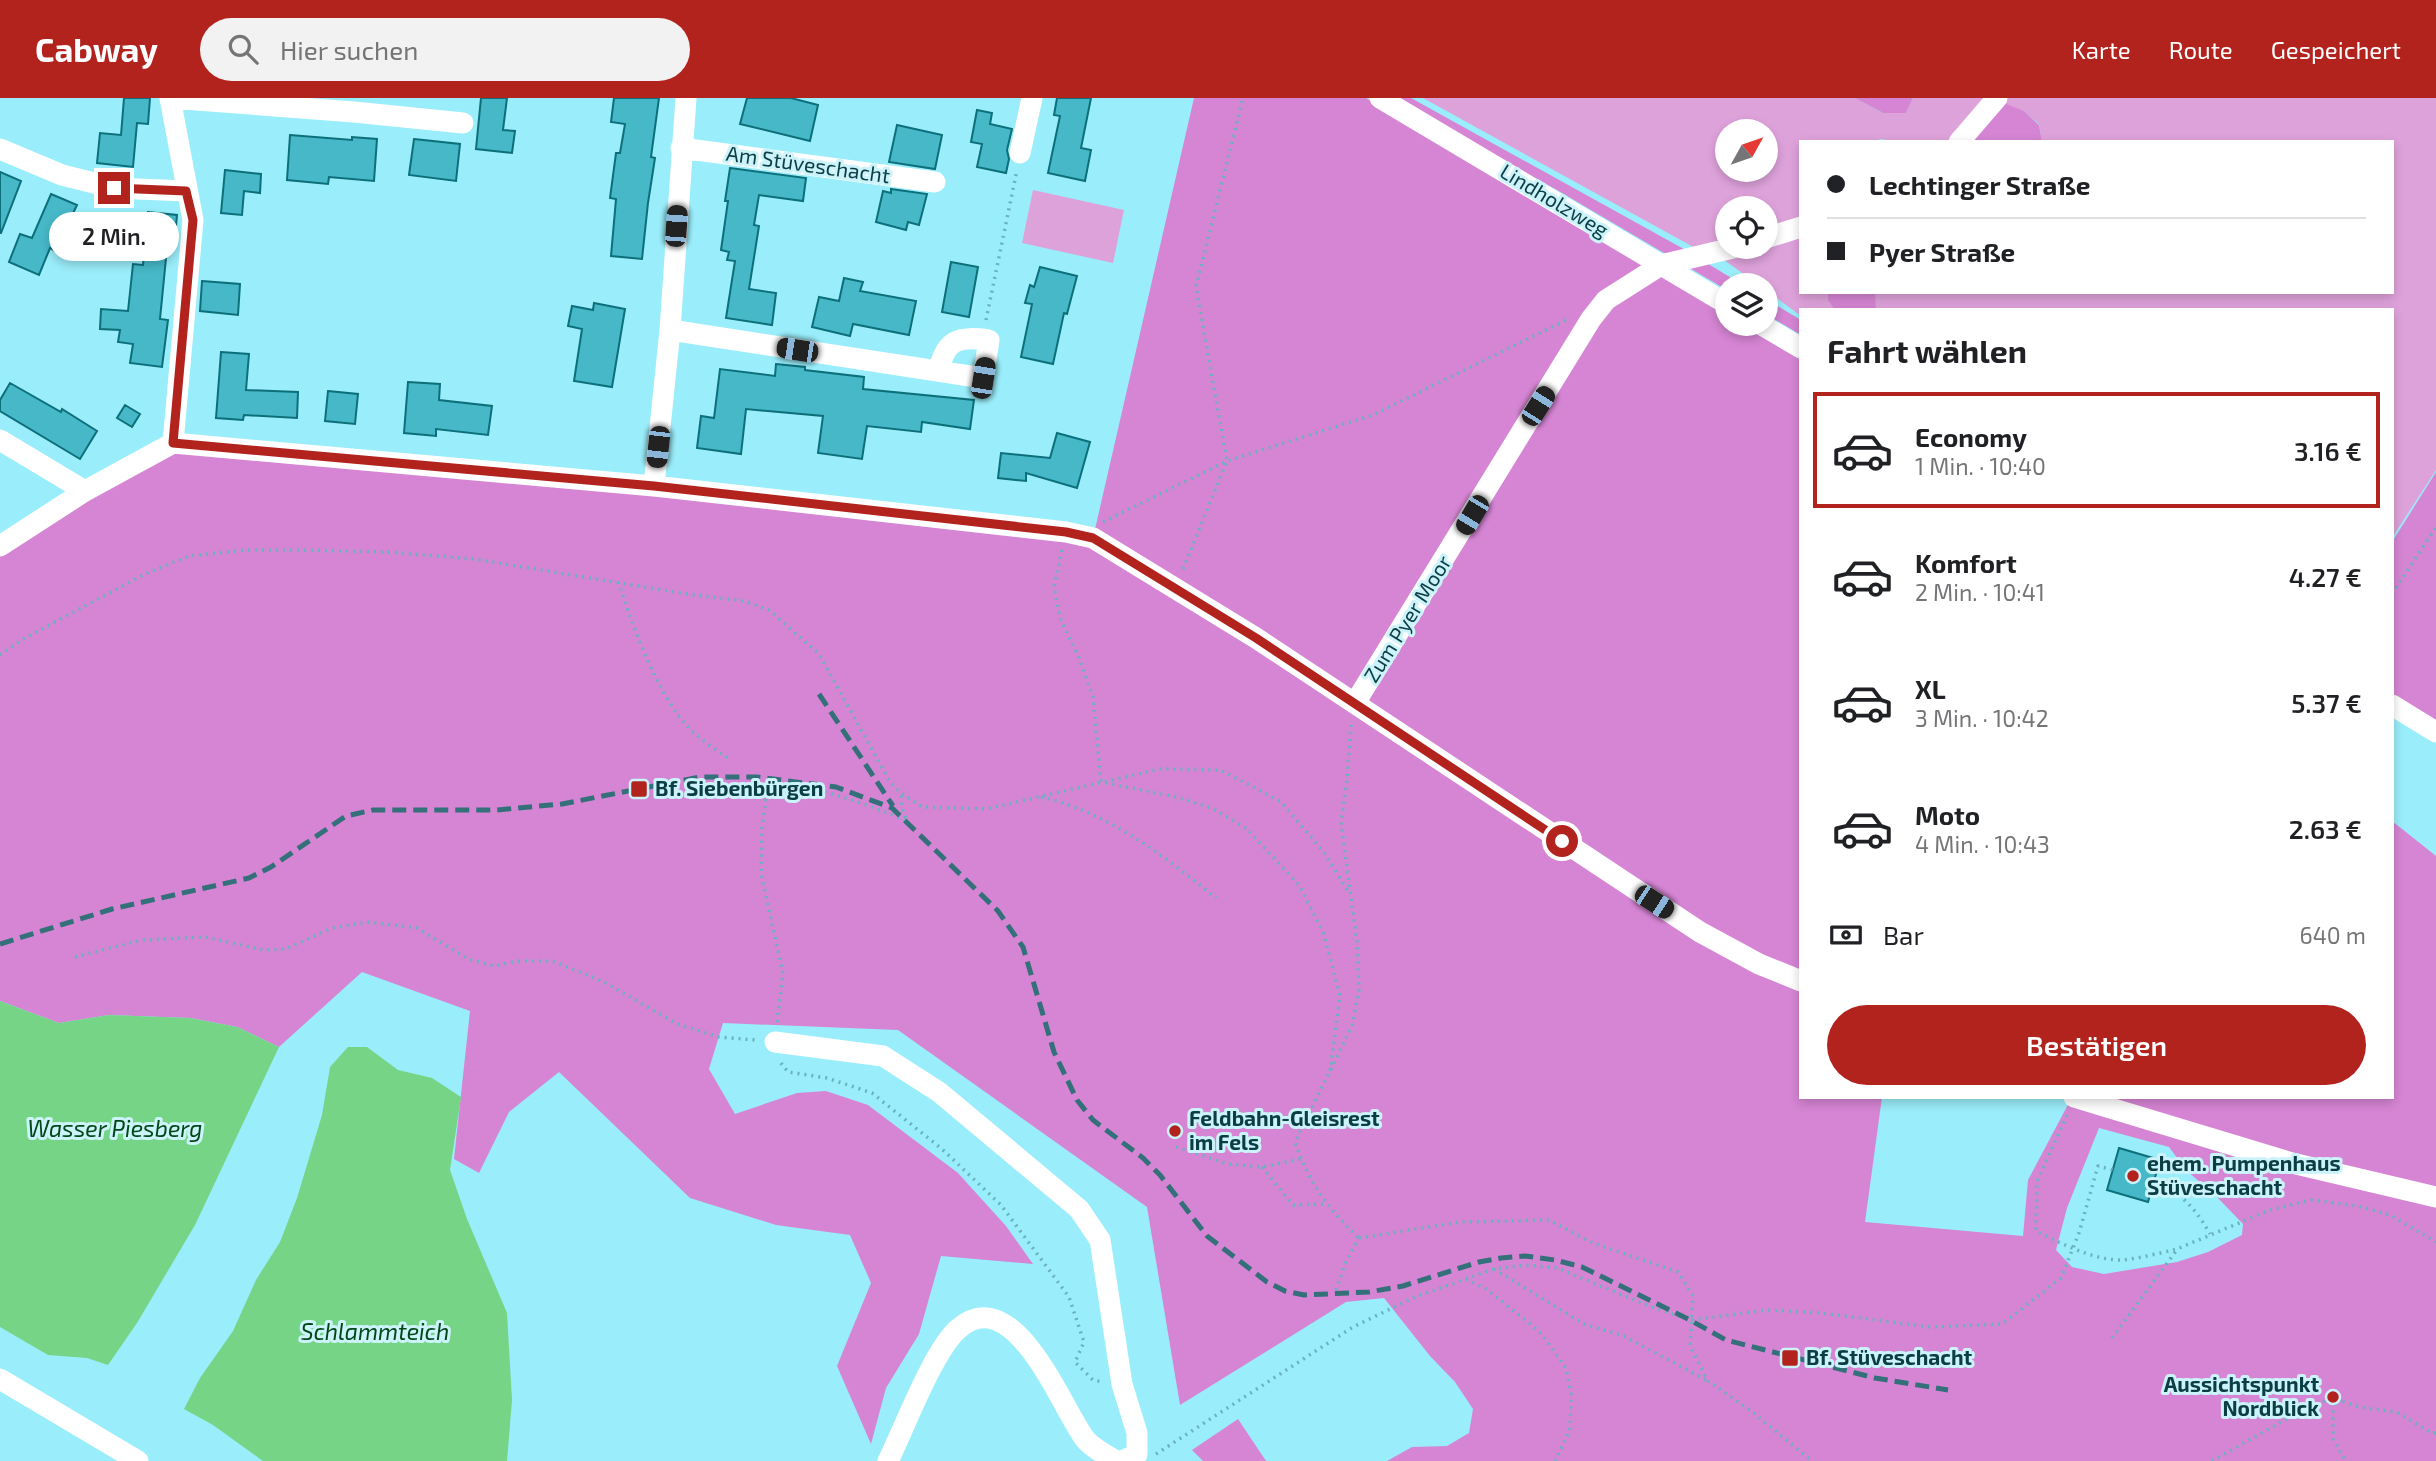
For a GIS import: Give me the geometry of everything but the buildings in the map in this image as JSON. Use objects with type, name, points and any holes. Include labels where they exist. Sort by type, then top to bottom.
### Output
[{"type":"street","points":[[173,443],[193,220],[170,98],[355,105],[463,123]]},
{"type":"street","points":[[654,486],[670,330],[686,98]]},
{"type":"street","points":[[1020,153],[1032,98]]},
{"type":"street","name":"Lindholzweg","points":[[1380,98],[1715,297]]},
{"type":"street","points":[[1961,140],[1997,98]]},
{"type":"street","name":"Am Stüveschacht","points":[[681,148],[935,182]]},
{"type":"street","points":[[0,149],[62,175],[114,188],[186,191]]},
{"type":"street","points":[[1778,234],[1799,228]]},
{"type":"street","name":"Zum Pyer Moor","points":[[1355,703],[1591,319],[1606,300],[1661,265],[1715,252]]},
{"type":"street","points":[[670,330],[983,378],[989,340],[969,338],[956,341],[942,354],[939,371]]},
{"type":"street","points":[[1778,335],[1799,347]]},
{"type":"street","points":[[0,440],[85,491]]},
{"type":"street","points":[[0,546],[85,491],[173,443],[654,486],[1066,532],[1093,538],[1175,587],[1355,703],[1700,932],[1759,964],[1799,980]]},
{"type":"street","points":[[2394,706],[2436,732]]},
{"type":"street","points":[[775,1042],[883,1056],[939,1093],[1079,1209],[1100,1240],[1122,1384],[1137,1433],[1129,1457]]},
{"type":"street","points":[[2077,1099],[2292,1163],[2436,1197]]},
{"type":"street","points":[[887,1461],[936,1360],[957,1330],[973,1320],[986,1319],[1008,1326],[1026,1342],[1059,1392],[1086,1441],[1116,1461]]},
{"type":"street","points":[[0,1379],[138,1461]]},
{"type":"path","points":[[1175,587],[1227,461],[1196,287],[1243,98]]},
{"type":"path","points":[[982,339],[1020,153]]},
{"type":"path","points":[[1097,526],[1227,461],[1373,415],[1569,318]]},
{"type":"path","points":[[2394,591],[2436,527]]},
{"type":"path","points":[[1066,532],[1054,587],[1060,618],[1079,658],[1093,697],[1101,782]]},
{"type":"path","points":[[0,656],[23,639],[147,573],[189,556],[216,552],[386,552],[474,559],[744,601],[769,610],[819,654],[890,782],[922,807],[986,809],[1160,769],[1221,770],[1281,802],[1323,851],[1349,893]]},
{"type":"path","points":[[618,582],[641,648],[678,716],[704,741],[731,760]]},
{"type":"path","points":[[1355,703],[1352,710],[1348,779],[1341,824],[1357,942],[1359,990],[1352,1026],[1295,1142],[1325,1204],[1359,1238]]},
{"type":"path","points":[[1101,782],[1176,797],[1212,808],[1245,828],[1299,885],[1323,932],[1340,996],[1330,1071]]},
{"type":"path","points":[[901,793],[902,808],[907,821],[811,790],[772,786],[767,791],[762,828],[761,873],[783,974],[775,1042],[776,1056],[788,1072],[827,1078],[872,1093],[942,1149],[1001,1205],[1069,1297],[1084,1342],[1075,1362],[1093,1380],[1122,1384]]},
{"type":"path","points":[[1039,796],[1063,802],[1108,823],[1161,854],[1216,898]]},
{"type":"path","points":[[75,957],[142,940],[205,937],[264,950],[286,949],[332,928],[369,922],[417,928],[469,959],[494,965],[517,961],[552,961],[602,981],[677,1024],[719,1037],[775,1042]]},
{"type":"path","points":[[2074,1099],[2036,1181],[2036,1231],[2073,1250],[2122,1260],[2177,1249],[2270,1209],[2311,1200],[2358,1206],[2390,1215],[2436,1242]]},
{"type":"path","points":[[1177,1147],[1228,1164],[1262,1167],[1301,1159]]},
{"type":"path","points":[[1129,1457],[1151,1457],[1353,1327],[1415,1297],[1494,1269],[1525,1265],[1557,1268],[1690,1320],[1768,1310],[1821,1313],[1930,1327],[2002,1324],[2061,1278],[2079,1233],[2098,1166],[2113,1170]]},
{"type":"path","points":[[1262,1167],[1293,1205],[1325,1204]]},
{"type":"path","points":[[2154,1182],[2162,1184],[2187,1201],[2202,1219],[2210,1235]]},
{"type":"path","points":[[1359,1238],[1460,1222],[1549,1220],[1593,1243],[1678,1272],[1693,1296],[1690,1346],[1708,1381]]},
{"type":"path","points":[[1336,1290],[1346,1261],[1359,1238]]},
{"type":"path","points":[[2112,1338],[2177,1249]]},
{"type":"path","points":[[1494,1269],[1584,1324],[1624,1336],[1708,1381],[1751,1411],[1812,1461]]},
{"type":"path","points":[[1464,1278],[1486,1289],[1539,1331],[1566,1368],[1571,1393],[1570,1430],[1555,1461]]},
{"type":"path","points":[[2332,1398],[2334,1404],[2340,1403],[2341,1397],[2333,1397],[2333,1411],[2333,1439],[2345,1461]]},
{"type":"path","points":[[2212,1461],[2304,1409],[2332,1398],[2359,1408],[2396,1412],[2436,1433]]},
{"type":"shaded area","points":[[1194,98],[1366,98],[1715,308],[1715,336],[1761,336],[1799,359],[1799,1099],[1882,1099],[1865,1222],[2023,1236],[2028,1180],[2071,1099],[2394,1099],[2394,823],[2436,856],[2436,1461],[1387,1461],[1412,1447],[1447,1446],[1469,1433],[1473,1409],[1455,1382],[1430,1356],[1384,1298],[1346,1302],[1180,1405],[1147,1207],[898,1030],[723,1023],[709,1069],[735,1114],[797,1093],[826,1091],[868,1105],[958,1173],[1006,1226],[1033,1264],[941,1256],[919,1334],[886,1388],[871,1444],[837,1366],[871,1283],[850,1235],[776,1225],[690,1198],[559,1072],[509,1112],[479,1173],[454,1159],[470,1011],[362,972],[279,1047],[237,1027],[190,1018],[109,1015],[59,1023],[0,1001],[0,546],[173,443],[1093,538]],"holes":[[[2099,1128],[2169,1147],[2186,1170],[2243,1224],[2242,1235],[2208,1252],[2177,1262],[2104,1274],[2072,1267],[2056,1250],[2067,1208]]]},
{"type":"shaded area","points":[[1393,98],[1411,98],[1723,273],[1715,273],[1715,283],[1557,190],[1445,130]]},
{"type":"shaded area","points":[[1423,98],[1855,98],[1883,113],[1906,113],[1913,98],[2436,98],[2436,470],[2394,535],[2394,308],[1799,308],[1799,315],[1778,299],[1778,273],[1742,273],[1723,259],[1778,259],[1778,196],[1715,196],[1715,253],[1697,249]]},
{"type":"shaded area","points":[[1855,98],[1913,98],[1906,113],[1883,113]]},
{"type":"shaded area","points":[[1996,100],[2024,111],[2039,125],[2042,140],[1961,140]]},
{"type":"shaded area","points":[[1033,190],[1124,210],[1113,263],[1022,243]]},
{"type":"shaded area","points":[[1828,294],[1875,294],[1876,308],[1834,308],[1828,300]]},
{"type":"shaded area","points":[[1778,306],[1799,319],[1799,334],[1778,321]]},
{"type":"shaded area","points":[[2436,472],[2436,727],[2394,700],[2394,539]]},
{"type":"shaded area","points":[[1238,1419],[1266,1461],[1203,1461],[1192,1450]]},
{"type":"water","name":"Wasser Piesberg","points":[[0,1001],[59,1023],[109,1015],[190,1018],[237,1027],[279,1047],[195,1225],[137,1323],[108,1365],[87,1358],[48,1355],[0,1327]]},
{"type":"water","name":"Schlammteich","points":[[348,1047],[367,1047],[398,1070],[432,1078],[461,1097],[450,1170],[467,1219],[507,1313],[512,1400],[507,1461],[263,1461],[213,1425],[184,1409],[200,1378],[233,1331],[256,1280],[280,1242],[297,1198],[322,1115],[330,1067]]},
{"type":"railway","points":[[819,694],[893,806]]},
{"type":"railway","points":[[0,944],[112,909],[249,878],[271,867],[346,816],[373,810],[496,810],[562,804],[700,777],[757,777],[836,787],[892,808],[998,911],[1023,947],[1054,1052],[1077,1100],[1093,1120],[1143,1158],[1160,1175],[1207,1236],[1267,1282],[1285,1291],[1304,1295],[1369,1292],[1403,1286],[1479,1262],[1501,1258],[1525,1256],[1555,1260],[1582,1267],[1726,1340],[1875,1378],[1948,1390]]},
{"type":"place","name":"Bf. Siebenbürgen","points":[[639,789]]},
{"type":"place","name":"Feldbahn-Gleisrest im Fels","points":[[1175,1131]]},
{"type":"place","name":"ehem. Pumpenhaus Stüveschacht","points":[[2133,1176]]},
{"type":"place","name":"Bf. Stüveschacht","points":[[1790,1358]]},
{"type":"place","name":"Aussichtspunkt Nordblick","points":[[2333,1397]]},
{"type":"route","points":[[114,188],[186,191],[193,220],[173,443],[654,486],[1066,532],[1093,538],[1256,638],[1562,841]]}]
